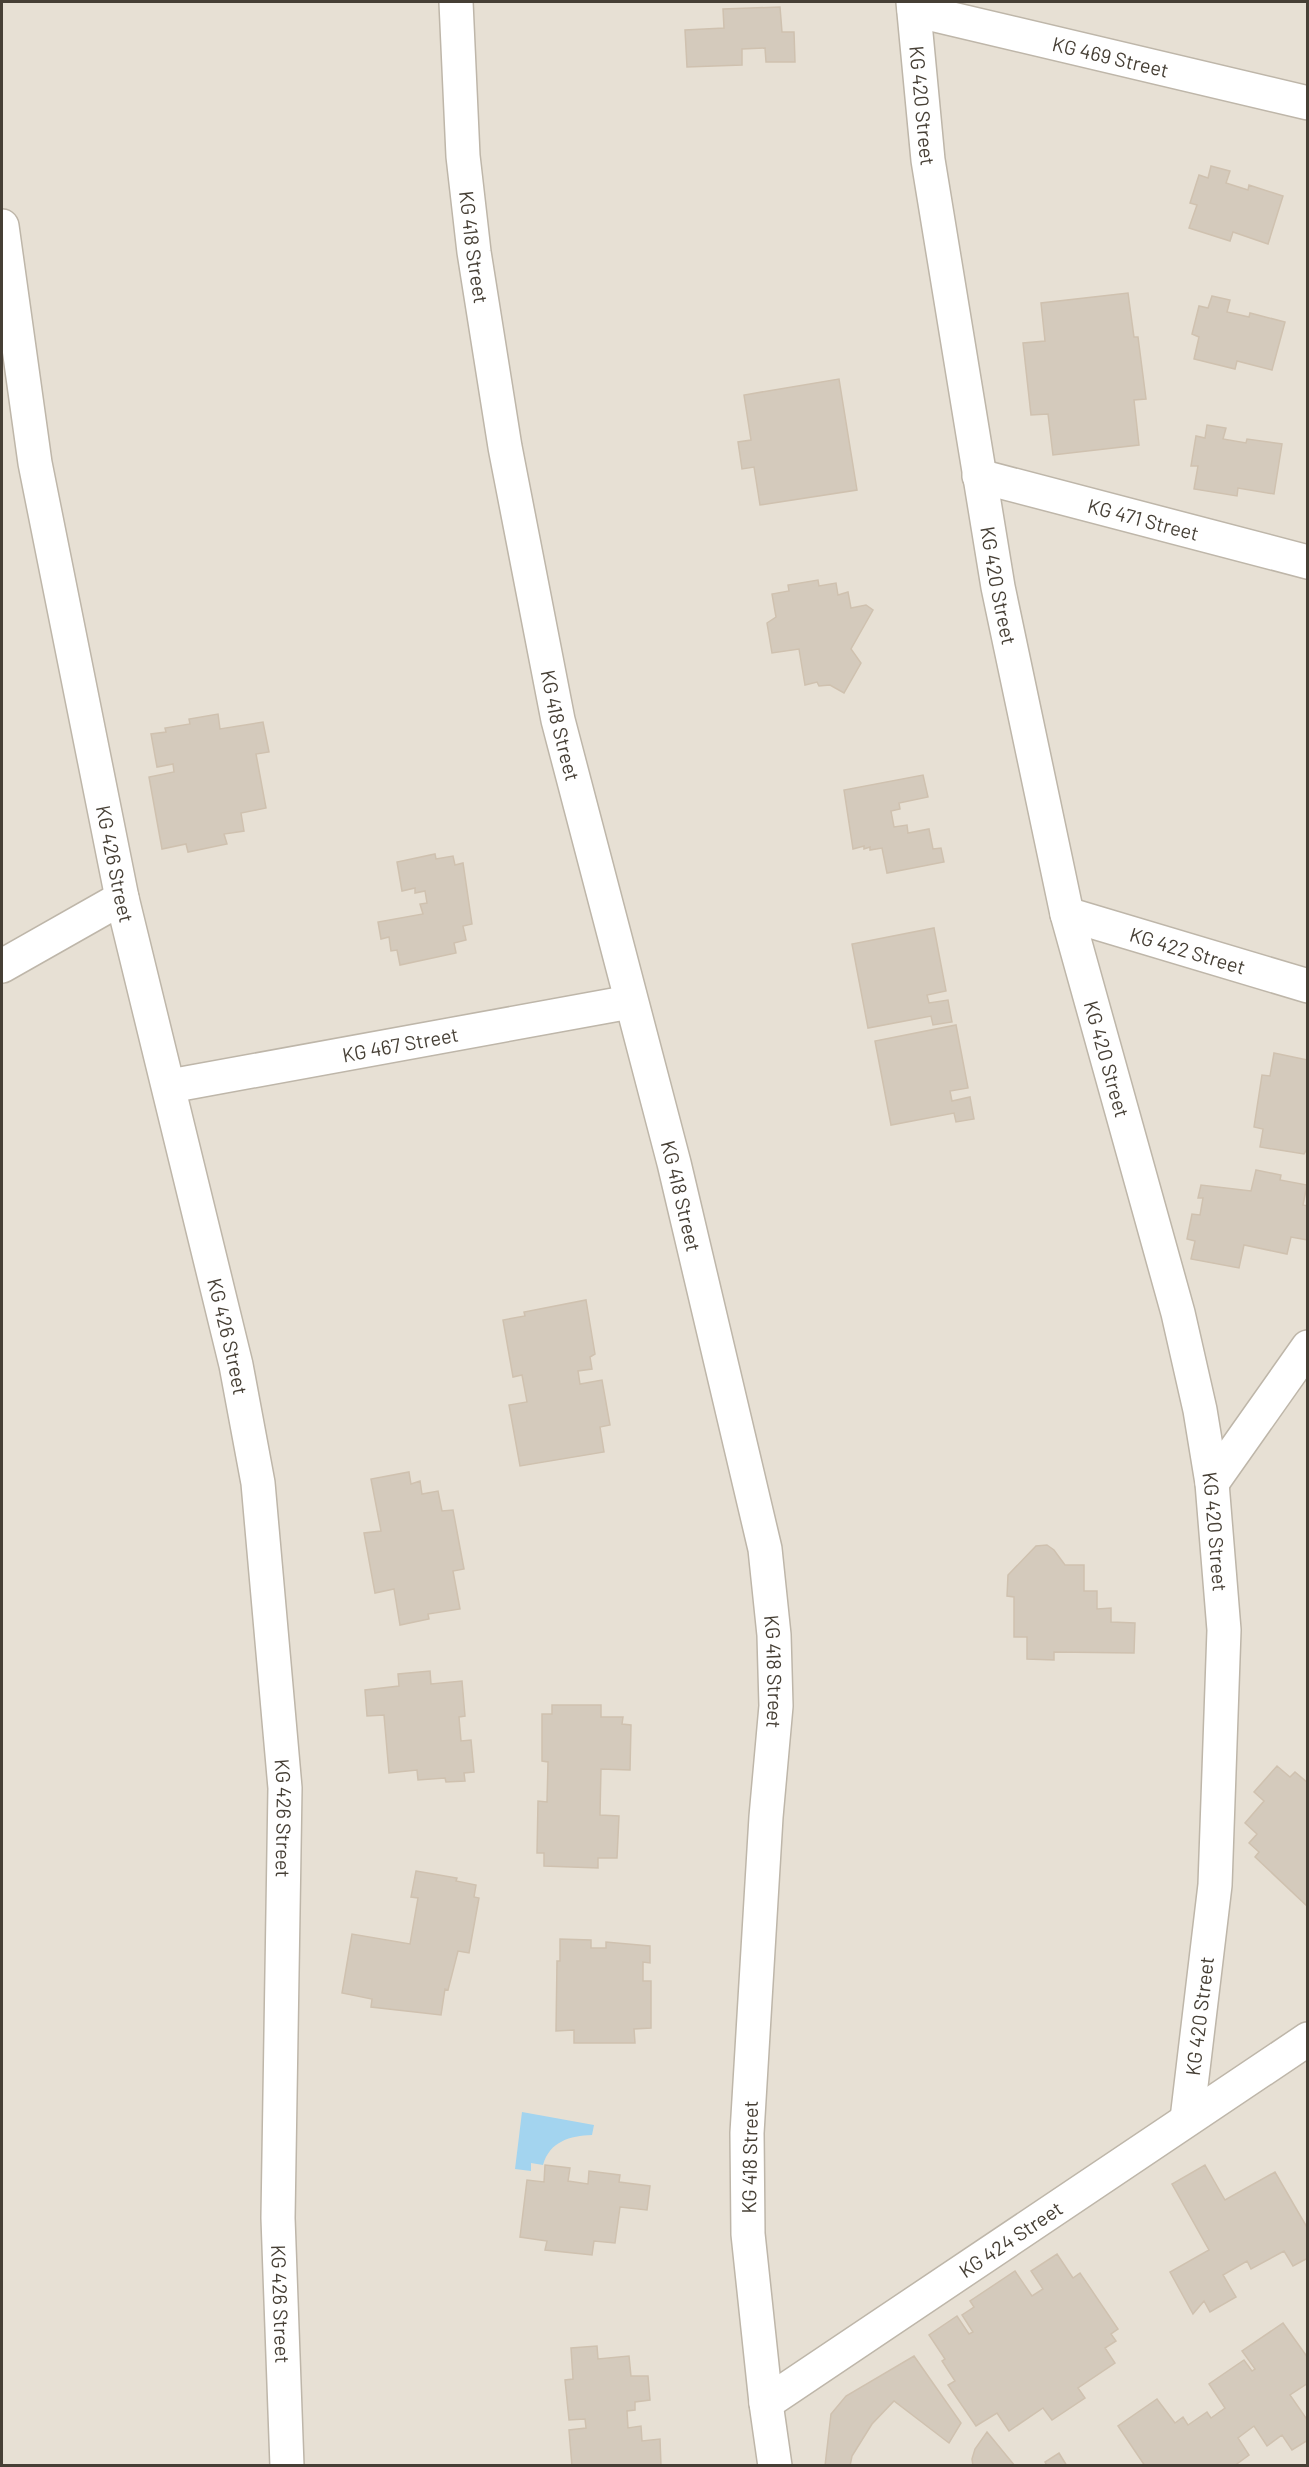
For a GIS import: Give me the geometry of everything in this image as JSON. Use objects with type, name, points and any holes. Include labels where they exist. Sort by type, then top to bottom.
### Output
[{"type":"street","name":"KG 418 Street","points":[[456,2],[463,156],[474,252],[505,447],[558,720],[630,1002],[674,1162],[765,1549],[774,1635],[776,1706],[766,1817],[747,2133],[748,2234],[766,2403]]},
{"type":"street","name":"KG 469 Street","points":[[914,6],[1308,103]]},
{"type":"street","name":"KG 420 Street","points":[[914,6],[928,160],[998,587],[1067,914],[1178,1313],[1200,1410],[1212,1483],[1224,1630],[1215,1885],[1187,2119]]},
{"type":"street","name":"KG 426 Street","points":[[2,226],[35,463],[122,898],[170,1086],[236,1365],[258,1483],[285,1788],[278,2218],[287,2466]]},
{"type":"street","name":"KG 471 Street","points":[[979,476],[1308,562]]},
{"type":"street","points":[[2,966],[122,898]]},
{"type":"street","name":"KG 422 Street","points":[[1067,914],[1308,986]]},
{"type":"street","name":"KG 467 Street","points":[[170,1086],[630,1002]]},
{"type":"street","points":[[1212,1483],[1308,1347]]},
{"type":"street","name":"KG 424 Street","points":[[766,2403],[1308,2039]]},
{"type":"street","points":[[766,2403],[775,2466]]},
{"type":"shaded area","points":[[2,2],[1307,2],[1307,2465],[2,2465]]},
{"type":"water","points":[[522,2112],[594,2125],[592,2135],[562,2141],[551,2150],[543,2165],[531,2163],[531,2171],[515,2169]]},
{"type":"building","points":[[780,7],[782,32],[794,32],[795,62],[766,62],[765,48],[742,49],[742,65],[687,67],[685,30],[724,28],[723,9]]},
{"type":"building","points":[[1211,166],[1230,171],[1226,183],[1248,190],[1249,185],[1283,196],[1268,244],[1233,232],[1230,241],[1189,228],[1197,205],[1190,203],[1199,175],[1208,178]]},
{"type":"building","points":[[1128,293],[1134,337],[1138,337],[1146,399],[1134,400],[1139,445],[1053,455],[1048,414],[1031,415],[1023,343],[1045,341],[1041,303]]},
{"type":"building","points":[[1212,296],[1230,300],[1227,312],[1249,317],[1250,313],[1285,322],[1272,370],[1237,361],[1235,369],[1194,359],[1199,337],[1192,334],[1199,306],[1208,308]]},
{"type":"building","points":[[839,379],[857,490],[760,505],[754,467],[742,469],[738,442],[751,440],[744,395]]},
{"type":"building","points":[[1207,425],[1226,428],[1223,439],[1246,443],[1247,439],[1282,444],[1274,494],[1238,488],[1237,496],[1194,489],[1198,466],[1191,466],[1196,436],[1205,438]]},
{"type":"building","points":[[818,580],[819,586],[836,583],[838,595],[848,592],[851,608],[866,605],[873,610],[851,649],[861,663],[844,693],[830,685],[819,686],[817,682],[805,685],[799,649],[772,653],[767,623],[776,617],[772,594],[789,591],[788,585]]},
{"type":"building","points":[[218,714],[220,729],[263,722],[269,752],[256,754],[266,808],[241,813],[244,831],[224,834],[227,844],[188,852],[186,844],[162,849],[149,777],[174,772],[173,764],[157,767],[151,734],[166,732],[165,728],[190,724],[189,719]]},
{"type":"building","points":[[923,775],[928,797],[899,803],[900,809],[891,811],[894,827],[907,825],[908,833],[929,829],[933,849],[941,848],[944,862],[887,873],[882,848],[870,850],[870,847],[864,849],[864,846],[853,849],[844,790]]},
{"type":"building","points":[[435,854],[436,859],[453,856],[455,865],[463,863],[472,924],[463,926],[466,940],[454,943],[456,953],[400,965],[397,950],[391,951],[389,937],[381,939],[378,922],[423,914],[420,904],[427,903],[425,891],[415,893],[415,888],[402,891],[397,862]]},
{"type":"building","points":[[934,928],[946,991],[927,995],[929,1003],[948,1000],[952,1022],[933,1025],[931,1016],[868,1028],[852,944]]},
{"type":"building","points":[[956,1025],[968,1088],[950,1091],[952,1101],[970,1097],[974,1119],[956,1122],[954,1113],[891,1125],[875,1041]]},
{"type":"building","points":[[1274,1053],[1308,1060],[1308,1147],[1304,1154],[1260,1147],[1263,1129],[1254,1127],[1262,1075],[1270,1076]]},
{"type":"building","points":[[1256,1170],[1281,1175],[1280,1180],[1307,1185],[1303,1205],[1308,1206],[1308,1240],[1291,1237],[1287,1254],[1244,1245],[1239,1268],[1191,1259],[1195,1241],[1187,1239],[1192,1214],[1200,1215],[1203,1198],[1198,1198],[1201,1185],[1251,1191]]},
{"type":"building","points":[[586,1300],[595,1354],[590,1357],[592,1369],[578,1371],[580,1384],[602,1380],[610,1425],[600,1427],[604,1452],[520,1466],[509,1405],[527,1402],[522,1375],[513,1377],[503,1320],[525,1316],[524,1312]]},
{"type":"building","points":[[409,1472],[411,1484],[420,1481],[422,1494],[438,1491],[442,1511],[453,1510],[464,1569],[453,1571],[460,1609],[428,1614],[429,1619],[400,1625],[394,1589],[375,1593],[364,1533],[381,1531],[371,1479]]},
{"type":"building","points":[[1047,1545],[1054,1550],[1065,1565],[1084,1565],[1084,1591],[1097,1591],[1097,1609],[1111,1608],[1111,1622],[1135,1623],[1134,1653],[1054,1652],[1054,1660],[1027,1659],[1027,1637],[1014,1637],[1014,1597],[1007,1596],[1008,1575],[1036,1546]]},
{"type":"building","points":[[430,1671],[431,1684],[462,1681],[465,1716],[459,1717],[461,1741],[471,1740],[474,1772],[464,1773],[465,1781],[446,1782],[445,1778],[418,1780],[417,1770],[389,1773],[384,1715],[367,1716],[365,1690],[399,1686],[398,1674]]},
{"type":"building","points":[[552,1705],[601,1705],[601,1717],[623,1717],[622,1724],[631,1725],[630,1770],[601,1769],[600,1815],[619,1816],[617,1858],[598,1858],[598,1868],[544,1866],[544,1853],[537,1853],[538,1801],[547,1802],[548,1762],[542,1761],[542,1714],[552,1714]]},
{"type":"building","points":[[1277,1766],[1290,1777],[1295,1772],[1308,1783],[1308,1907],[1255,1857],[1259,1852],[1249,1843],[1257,1834],[1245,1823],[1264,1801],[1254,1792]]},
{"type":"building","points":[[416,1871],[457,1878],[456,1881],[476,1885],[474,1897],[479,1898],[469,1953],[458,1951],[448,1990],[445,1989],[441,2015],[371,2007],[372,1999],[342,1993],[352,1934],[410,1944],[418,1898],[411,1897]]},
{"type":"building","points":[[560,1939],[591,1940],[591,1948],[606,1948],[606,1942],[650,1946],[650,1963],[643,1962],[643,1981],[651,1981],[651,2028],[634,2029],[635,2043],[574,2043],[574,2030],[556,2031],[557,1961],[560,1961]]},
{"type":"building","points":[[545,2165],[570,2168],[568,2181],[588,2184],[589,2171],[620,2175],[619,2182],[650,2186],[647,2210],[620,2207],[615,2243],[594,2241],[592,2255],[545,2250],[547,2241],[520,2237],[527,2180],[544,2182]]},
{"type":"building","points":[[1205,2165],[1225,2200],[1275,2172],[1308,2229],[1308,2258],[1293,2266],[1284,2251],[1251,2269],[1247,2261],[1223,2275],[1236,2297],[1210,2312],[1204,2301],[1193,2314],[1170,2272],[1209,2250],[1172,2184]]},
{"type":"building","points":[[1057,2254],[1073,2278],[1080,2273],[1118,2329],[1111,2334],[1116,2341],[1105,2348],[1115,2363],[1078,2388],[1085,2398],[1052,2420],[1043,2408],[1009,2431],[997,2413],[976,2426],[948,2385],[955,2381],[942,2361],[945,2359],[929,2335],[957,2316],[969,2334],[973,2332],[962,2315],[974,2307],[970,2301],[1015,2271],[1032,2296],[1043,2289],[1031,2271]]},
{"type":"building","points":[[1283,2323],[1308,2358],[1308,2383],[1290,2395],[1308,2421],[1308,2440],[1292,2450],[1282,2435],[1267,2446],[1254,2426],[1238,2438],[1249,2455],[1234,2466],[1145,2466],[1118,2426],[1157,2399],[1175,2423],[1183,2417],[1188,2425],[1207,2412],[1211,2418],[1225,2408],[1209,2384],[1244,2360],[1252,2371],[1255,2369],[1242,2351]]},
{"type":"building","points":[[597,2346],[598,2359],[629,2356],[631,2376],[648,2376],[650,2400],[635,2402],[635,2410],[627,2411],[628,2428],[641,2426],[642,2441],[660,2439],[661,2466],[572,2466],[569,2430],[586,2428],[585,2419],[569,2420],[565,2380],[573,2379],[571,2348]]},
{"type":"building","points":[[914,2356],[961,2423],[949,2443],[894,2401],[872,2424],[852,2456],[850,2466],[825,2466],[831,2414],[846,2396]]},
{"type":"building","points":[[987,2432],[1015,2466],[973,2466],[972,2459],[975,2449]]},
{"type":"building","points":[[1059,2453],[1067,2466],[1047,2466],[1045,2462]]}]
